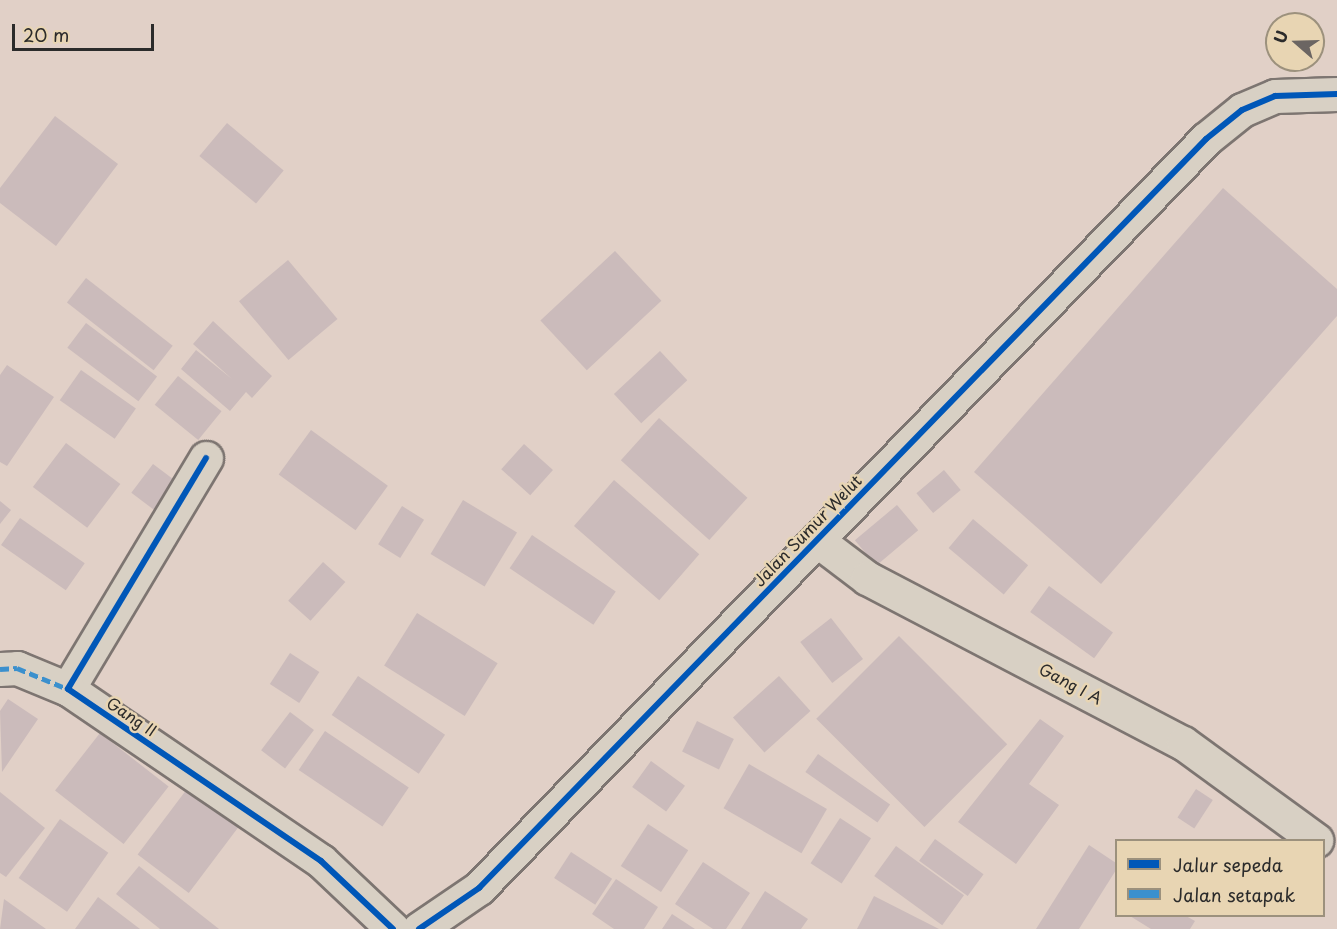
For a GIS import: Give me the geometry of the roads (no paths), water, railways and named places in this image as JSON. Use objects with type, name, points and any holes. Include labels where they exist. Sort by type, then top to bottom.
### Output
[{"type":"street","name":"Jalan Sumur Welut","points":[[419,929],[479,888],[1206,139],[1242,110],[1275,96],[1337,94]]},
{"type":"street","points":[[69,689],[206,458]]},
{"type":"street","name":"Gang I A","points":[[817,540],[867,578],[1183,743],[1314,839]]},
{"type":"street","name":"Gang II","points":[[0,669],[17,668],[69,689],[321,861],[393,929]]}]
